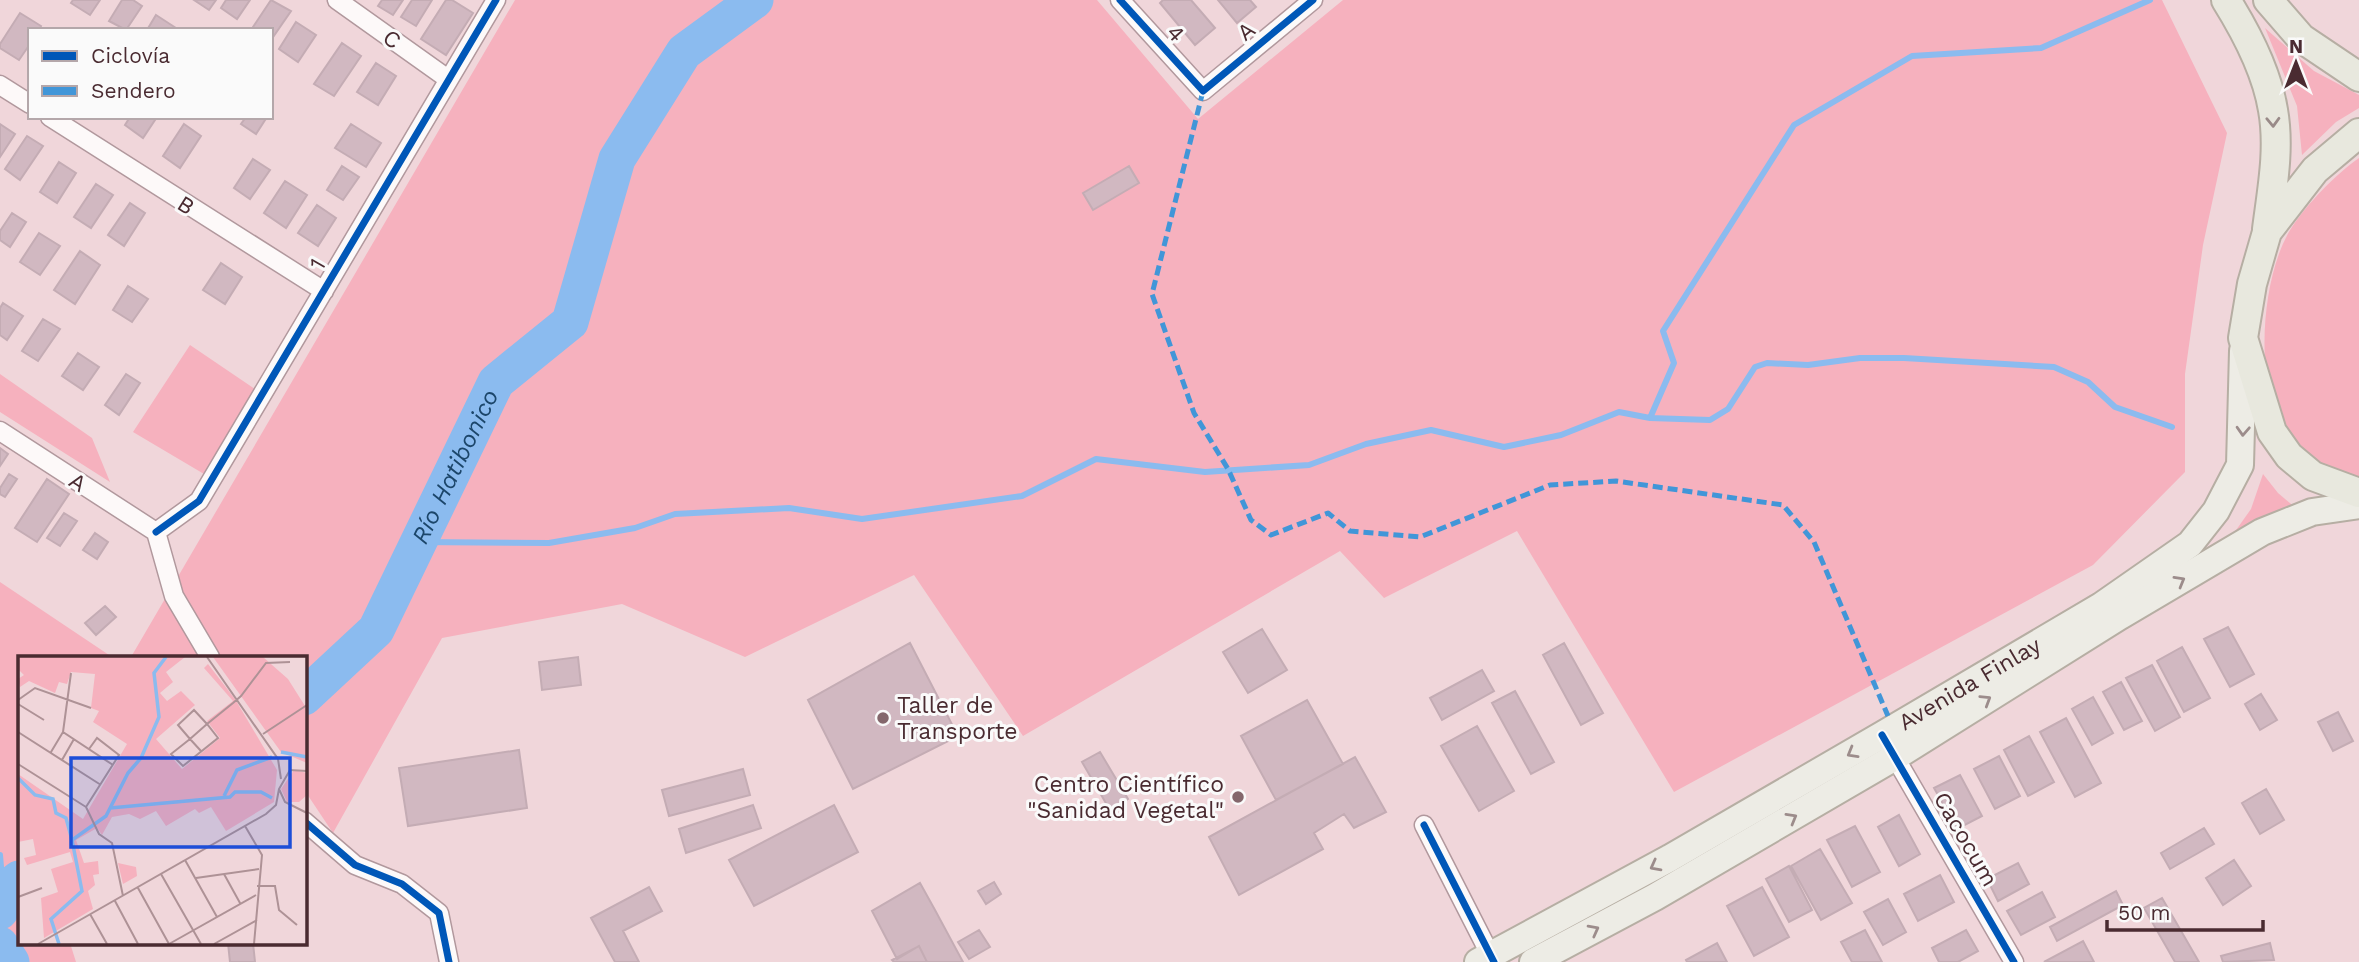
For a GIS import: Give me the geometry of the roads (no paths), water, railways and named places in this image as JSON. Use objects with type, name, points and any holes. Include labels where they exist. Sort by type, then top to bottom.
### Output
[{"type":"highway","points":[[2226,0],[2258,63],[2273,110],[2275,166],[2267,232],[2252,284],[2243,338],[2272,432],[2290,456],[2313,476],[2359,493]]},
{"type":"highway","points":[[2267,0],[2301,38],[2359,77]]},
{"type":"highway","points":[[2267,232],[2315,170],[2359,133]]},
{"type":"main road","name":"Avenida Finlay","points":[[1534,962],[1656,897],[2101,606],[2190,544],[2216,511],[2240,465],[2243,338]]},
{"type":"main road","name":"Avenida Finlay","points":[[1487,959],[1682,851],[1888,746],[2120,616],[2262,532],[2312,512],[2359,505]]},
{"type":"street","name":"C","points":[[337,0],[448,79]]},
{"type":"street","name":"1","points":[[156,532],[199,501],[496,0]]},
{"type":"street","name":"4","points":[[1121,0],[1203,91]]},
{"type":"street","name":"A","points":[[1203,91],[1313,0]]},
{"type":"street","points":[[0,85],[28,103]]},
{"type":"street","name":"B","points":[[53,119],[324,291]]},
{"type":"street","name":"A","points":[[0,431],[156,532]]},
{"type":"street","points":[[156,532],[174,596],[209,656]]},
{"type":"street","name":"Cacocum","points":[[1888,746],[2014,962]]},
{"type":"street","points":[[306,823],[355,865],[402,884],[439,913],[449,962]]},
{"type":"street","points":[[1424,825],[1487,959]]},
{"type":"waterway","name":"Río Hatibonico","points":[[306,695],[376,630],[496,382],[570,322],[617,159],[684,52],[755,0]]},
{"type":"waterway","points":[[1650,418],[1674,363],[1663,331],[1794,125],[1912,56],[2041,48],[2150,0]]},
{"type":"waterway","points":[[417,542],[549,543],[635,528],[675,514],[789,508],[862,519],[1022,496],[1096,459],[1205,472],[1309,465],[1366,444],[1431,430],[1504,447],[1561,435],[1619,412],[1650,418],[1710,420],[1728,409],[1755,367],[1767,363],[1808,365],[1860,358],[1904,358],[2054,367],[2088,382],[2115,407],[2172,427]]},
{"type":"waterway","points":[[0,855],[3,891]]},
{"type":"waterway","name":"Río Hatibonico","points":[[0,911],[3,891],[18,880]]},
{"type":"waterway","name":"Río Hatibonico","points":[[0,945],[11,962]]},
{"type":"place","name":"Taller de Transporte","points":[[883,718]]},
{"type":"place","name":"Centro Científico \"Sanidad Vegetal\"","points":[[1238,797]]}]
